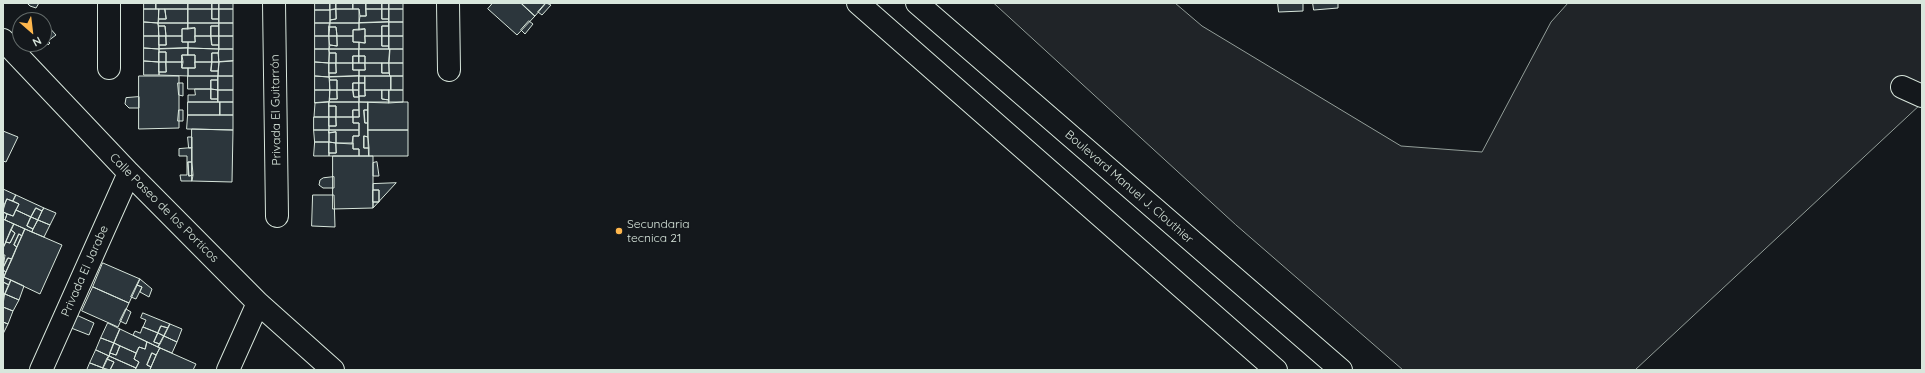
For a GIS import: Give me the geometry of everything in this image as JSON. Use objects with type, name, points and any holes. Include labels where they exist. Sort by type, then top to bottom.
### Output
[{"type":"main road","points":[[109,3],[109,68]]},
{"type":"main road","name":"Privada El Guitarrón","points":[[274,3],[277,216]]},
{"type":"main road","points":[[448,3],[449,70]]},
{"type":"main road","points":[[858,3],[1276,370]]},
{"type":"main road","name":"Boulevard Manuel J. Clouthier","points":[[917,3],[1341,370]]},
{"type":"main road","name":"Calle Paseo de los Porticos","points":[[6,50],[258,303],[332,370]]},
{"type":"main road","points":[[1902,87],[1922,96]]},
{"type":"main road","name":"Privada El Jarabe","points":[[41,370],[129,173]]},
{"type":"main road","points":[[228,370],[258,303]]},
{"type":"shaded area","points":[[994,3],[1175,3],[1202,26],[1401,146],[1482,152],[1551,22],[1568,3],[1922,3],[1922,103],[1635,370],[1403,370],[1236,225]]},
{"type":"building","points":[[39,3],[36,8],[28,4]]},
{"type":"building","points":[[144,3],[156,3],[156,9],[144,9]]},
{"type":"building","points":[[156,3],[188,3],[188,9],[156,9]]},
{"type":"building","points":[[188,3],[212,3],[212,9],[188,9]]},
{"type":"building","points":[[212,3],[219,3],[219,9],[212,9]]},
{"type":"building","points":[[219,3],[233,3],[233,9],[219,9]]},
{"type":"building","points":[[315,3],[330,3],[330,10],[315,10]]},
{"type":"building","points":[[330,3],[336,3],[336,9],[330,10]]},
{"type":"building","points":[[336,3],[353,3],[353,9],[336,9]]},
{"type":"building","points":[[353,3],[366,3],[366,16],[360,16],[359,9],[353,9]]},
{"type":"building","points":[[366,3],[382,3],[382,9],[366,9]]},
{"type":"building","points":[[382,3],[389,3],[389,9],[382,9]]},
{"type":"building","points":[[389,3],[403,3],[403,9],[389,9]]},
{"type":"building","points":[[493,3],[521,3],[535,16],[517,35],[488,9]]},
{"type":"building","points":[[521,3],[546,3],[535,16]]},
{"type":"building","points":[[546,3],[551,5],[542,15],[538,12]]},
{"type":"building","points":[[1278,3],[1303,3],[1303,11],[1279,12]]},
{"type":"building","points":[[1313,3],[1338,3],[1338,8],[1314,10]]},
{"type":"building","points":[[144,9],[159,9],[158,23],[144,22]]},
{"type":"building","points":[[159,9],[165,9],[166,19],[159,19]]},
{"type":"building","points":[[165,9],[188,9],[188,23],[158,23],[159,19],[166,19]]},
{"type":"building","points":[[188,9],[212,9],[212,19],[219,19],[219,23],[188,23]]},
{"type":"building","points":[[212,9],[219,9],[219,19],[212,19]]},
{"type":"building","points":[[219,9],[233,9],[233,23],[219,23]]},
{"type":"building","points":[[336,9],[336,19],[330,20],[330,10]]},
{"type":"building","points":[[336,9],[359,9],[359,23],[330,23],[330,20],[336,19]]},
{"type":"building","points":[[366,9],[382,9],[382,19],[389,19],[389,22],[359,23],[360,16],[366,16]]},
{"type":"building","points":[[382,9],[389,9],[389,19],[382,19]]},
{"type":"building","points":[[389,9],[403,9],[403,22],[389,22]]},
{"type":"building","points":[[315,10],[330,10],[330,23],[315,23]]},
{"type":"building","points":[[529,21],[533,24],[525,34],[521,30]]},
{"type":"building","points":[[144,22],[158,23],[159,36],[144,36]]},
{"type":"building","points":[[389,22],[389,26],[382,26],[382,36],[365,36],[365,29],[359,30],[359,23]]},
{"type":"building","points":[[389,22],[403,22],[403,36],[389,36]]},
{"type":"building","points":[[158,23],[188,23],[188,29],[182,29],[182,36],[166,36],[165,26],[159,26]]},
{"type":"building","points":[[188,23],[219,23],[219,26],[211,26],[211,36],[195,36],[195,28],[188,29]]},
{"type":"building","points":[[219,23],[233,23],[233,36],[219,36]]},
{"type":"building","points":[[315,23],[330,23],[329,36],[315,36]]},
{"type":"building","points":[[330,23],[359,23],[359,30],[353,30],[353,36],[337,36],[336,27],[329,27]]},
{"type":"building","points":[[159,26],[165,26],[166,36],[159,36]]},
{"type":"building","points":[[211,26],[219,26],[219,36],[211,36]]},
{"type":"building","points":[[382,26],[389,26],[389,36],[382,36]]},
{"type":"building","points":[[329,27],[336,27],[337,36],[329,36]]},
{"type":"building","points":[[195,28],[195,42],[182,42],[182,29]]},
{"type":"building","points":[[365,29],[365,43],[353,42],[353,30]]},
{"type":"building","points":[[52,31],[56,35],[52,38]]},
{"type":"building","points":[[144,36],[159,36],[159,49],[144,48]]},
{"type":"building","points":[[159,36],[166,36],[166,45],[159,45]]},
{"type":"building","points":[[166,36],[182,36],[182,42],[188,42],[188,48],[159,49],[159,45],[166,45]]},
{"type":"building","points":[[195,36],[211,36],[212,45],[219,45],[219,49],[188,48],[188,42],[195,42]]},
{"type":"building","points":[[211,36],[219,36],[219,45],[212,45]]},
{"type":"building","points":[[219,36],[233,36],[233,49],[219,49]]},
{"type":"building","points":[[315,36],[329,36],[329,49],[315,49]]},
{"type":"building","points":[[329,36],[337,36],[337,46],[330,45]]},
{"type":"building","points":[[337,36],[353,36],[353,42],[359,42],[359,49],[329,49],[330,45],[337,46]]},
{"type":"building","points":[[365,36],[382,36],[382,46],[389,46],[389,49],[359,49],[359,42],[365,43]]},
{"type":"building","points":[[382,36],[389,36],[389,46],[382,46]]},
{"type":"building","points":[[389,36],[403,36],[403,49],[389,49]]},
{"type":"building","points":[[144,48],[159,49],[159,62],[144,61]]},
{"type":"building","points":[[188,48],[188,55],[182,55],[183,62],[166,62],[166,52],[159,52],[159,49]]},
{"type":"building","points":[[188,48],[219,49],[218,53],[212,53],[212,62],[195,62],[195,55],[188,55]]},
{"type":"building","points":[[219,49],[233,49],[233,61],[219,62]]},
{"type":"building","points":[[315,49],[329,49],[329,63],[315,62]]},
{"type":"building","points":[[329,49],[359,49],[359,56],[353,56],[353,63],[336,63],[336,53],[330,53]]},
{"type":"building","points":[[359,49],[390,49],[389,63],[365,63],[365,56],[359,56]]},
{"type":"building","points":[[390,49],[403,49],[403,63],[389,63]]},
{"type":"building","points":[[159,52],[166,52],[166,62],[159,62]]},
{"type":"building","points":[[212,53],[218,53],[219,62],[212,62]]},
{"type":"building","points":[[330,53],[336,53],[336,63],[329,63]]},
{"type":"building","points":[[182,55],[195,55],[195,68],[182,68]]},
{"type":"building","points":[[353,56],[359,56],[359,63],[353,63]]},
{"type":"building","points":[[359,56],[365,56],[365,63],[359,63]]},
{"type":"building","points":[[144,61],[159,62],[159,75],[144,75]]},
{"type":"building","points":[[233,61],[233,76],[218,76],[219,62]]},
{"type":"building","points":[[159,62],[166,62],[166,72],[159,72]]},
{"type":"building","points":[[166,62],[183,62],[182,68],[188,68],[188,76],[159,75],[159,72],[166,72]]},
{"type":"building","points":[[195,62],[212,62],[211,71],[218,71],[218,76],[188,76],[188,68],[195,68]]},
{"type":"building","points":[[212,62],[219,62],[218,71],[211,71]]},
{"type":"building","points":[[315,62],[329,63],[329,77],[315,76]]},
{"type":"building","points":[[329,63],[336,63],[336,73],[329,73]]},
{"type":"building","points":[[336,63],[353,63],[353,70],[359,70],[359,76],[329,77],[329,73],[336,73]]},
{"type":"building","points":[[353,63],[365,63],[365,70],[353,70]]},
{"type":"building","points":[[365,63],[382,63],[382,73],[389,73],[390,76],[359,76],[359,70],[365,70]]},
{"type":"building","points":[[382,63],[389,63],[389,73],[382,73]]},
{"type":"building","points":[[389,63],[403,63],[403,76],[390,76]]},
{"type":"building","points":[[139,76],[179,76],[179,128],[139,129]]},
{"type":"building","points":[[188,76],[218,76],[218,80],[211,80],[211,89],[188,89]]},
{"type":"building","points":[[218,76],[233,76],[233,90],[218,90]]},
{"type":"building","points":[[315,76],[329,77],[330,90],[315,90]]},
{"type":"building","points":[[359,76],[365,76],[365,83],[359,83]]},
{"type":"building","points":[[359,76],[359,83],[353,83],[353,90],[337,90],[337,80],[330,80],[329,77]]},
{"type":"building","points":[[365,76],[391,76],[391,90],[365,90]]},
{"type":"building","points":[[391,76],[403,76],[403,90],[391,90]]},
{"type":"building","points":[[211,80],[218,80],[218,90],[211,89]]},
{"type":"building","points":[[330,80],[337,80],[337,90],[330,90]]},
{"type":"building","points":[[178,83],[183,83],[183,96],[179,95]]},
{"type":"building","points":[[353,83],[359,83],[359,90],[353,90]]},
{"type":"building","points":[[359,83],[365,83],[365,96],[359,96]]},
{"type":"building","points":[[195,89],[211,89],[211,99],[218,99],[218,102],[188,102],[188,95],[195,95]]},
{"type":"building","points":[[211,89],[218,90],[218,99],[211,99]]},
{"type":"building","points":[[218,90],[233,90],[233,102],[218,102]]},
{"type":"building","points":[[315,90],[330,90],[329,102],[315,103]]},
{"type":"building","points":[[330,90],[337,90],[337,99],[330,99]]},
{"type":"building","points":[[337,90],[353,90],[354,97],[359,97],[359,102],[329,102],[330,99],[337,99]]},
{"type":"building","points":[[353,90],[359,90],[359,97],[354,97]]},
{"type":"building","points":[[365,90],[382,90],[382,99],[389,100],[389,103],[359,102],[359,96],[365,96]]},
{"type":"building","points":[[382,90],[389,90],[389,100],[382,99]]},
{"type":"building","points":[[389,90],[403,90],[403,102],[389,103]]},
{"type":"building","points":[[139,97],[139,108],[129,108],[125,104],[126,98]]},
{"type":"building","points":[[188,102],[220,102],[220,115],[188,115]]},
{"type":"building","points":[[220,102],[233,102],[233,115],[220,115]]},
{"type":"building","points":[[329,102],[329,117],[314,117],[315,103]]},
{"type":"building","points":[[329,102],[359,102],[359,110],[353,110],[353,117],[336,117],[336,106],[329,106]]},
{"type":"building","points":[[359,102],[368,102],[368,110],[364,110],[365,123],[368,123],[368,137],[364,136],[364,148],[369,148],[369,156],[359,156],[359,149],[353,149],[353,136],[359,136],[359,123],[353,123],[353,117],[359,117]]},
{"type":"building","points":[[368,102],[408,102],[408,130],[368,130]]},
{"type":"building","points":[[329,106],[336,106],[336,117],[329,117]]},
{"type":"building","points":[[179,110],[183,110],[183,121],[178,121]]},
{"type":"building","points":[[353,110],[359,110],[359,117],[353,117]]},
{"type":"building","points":[[364,110],[368,110],[368,123],[365,123]]},
{"type":"building","points":[[188,115],[233,115],[233,130],[187,129]]},
{"type":"building","points":[[314,117],[329,117],[329,130],[314,130]]},
{"type":"building","points":[[329,117],[336,117],[336,126],[329,126]]},
{"type":"building","points":[[336,117],[353,117],[353,123],[359,123],[359,130],[329,130],[329,126],[336,126]]},
{"type":"building","points":[[192,129],[233,130],[232,182],[192,181]]},
{"type":"building","points":[[314,130],[329,130],[329,142],[315,142]]},
{"type":"building","points":[[329,130],[359,130],[359,136],[353,136],[352,144],[336,143],[336,132],[329,133]]},
{"type":"building","points":[[368,130],[408,130],[408,156],[369,156]]},
{"type":"building","points":[[3,131],[18,137],[6,162],[3,161]]},
{"type":"building","points":[[336,132],[336,143],[329,142],[329,133]]},
{"type":"building","points":[[364,136],[368,137],[369,148],[364,148]]},
{"type":"building","points":[[188,137],[192,137],[192,148],[189,148]]},
{"type":"building","points":[[315,142],[329,142],[329,156],[314,156]]},
{"type":"building","points":[[329,142],[336,143],[336,153],[329,153]]},
{"type":"building","points":[[336,143],[353,143],[353,149],[359,149],[359,156],[329,156],[329,153],[336,153]]},
{"type":"building","points":[[192,148],[192,162],[188,162],[189,176],[193,175],[192,181],[181,181],[180,175],[187,175],[187,156],[179,156],[179,149]]},
{"type":"building","points":[[333,156],[373,156],[373,208],[333,209]]},
{"type":"building","points":[[188,162],[192,162],[193,175],[189,176]]},
{"type":"building","points":[[377,162],[379,176],[373,176],[373,163]]},
{"type":"building","points":[[334,177],[334,188],[323,188],[319,185],[320,180],[323,178]]},
{"type":"building","points":[[396,183],[379,201],[379,190],[373,190],[373,184]]},
{"type":"building","points":[[3,189],[16,195],[13,201],[7,199],[4,205],[3,204]]},
{"type":"building","points":[[373,190],[379,190],[379,202],[373,202]]},
{"type":"building","points":[[16,195],[44,208],[42,211],[36,208],[31,217],[16,210],[19,204],[13,201]]},
{"type":"building","points":[[313,195],[334,195],[335,227],[312,226]]},
{"type":"building","points":[[7,199],[19,204],[13,216],[3,212]]},
{"type":"building","points":[[373,202],[379,202],[373,208]]},
{"type":"building","points":[[36,208],[42,211],[38,220],[31,217]]},
{"type":"building","points":[[44,208],[56,213],[50,225],[38,220]]},
{"type":"building","points":[[16,210],[31,217],[27,226],[33,229],[32,232],[5,220],[7,214],[13,216]]},
{"type":"building","points":[[3,212],[7,214],[5,220],[3,219]]},
{"type":"building","points":[[31,217],[38,220],[33,229],[27,226]]},
{"type":"building","points":[[3,219],[14,224],[3,248]]},
{"type":"building","points":[[38,220],[50,225],[44,237],[32,232]]},
{"type":"building","points":[[14,224],[25,229],[22,236],[19,234],[14,245],[17,247],[12,259],[8,258],[3,268],[5,255],[3,255],[3,248],[6,242],[10,243],[15,233],[11,230]]},
{"type":"building","points":[[25,229],[62,245],[40,294],[4,277]]},
{"type":"building","points":[[11,230],[15,233],[10,243],[6,242]]},
{"type":"building","points":[[19,234],[22,236],[17,247],[14,245]]},
{"type":"building","points":[[8,258],[12,259],[6,272],[3,268]]},
{"type":"building","points":[[103,263],[140,279],[129,303],[93,287]]},
{"type":"building","points":[[3,270],[6,272],[4,277],[3,277]]},
{"type":"building","points":[[3,277],[11,280],[9,285],[3,282]]},
{"type":"building","points":[[140,279],[152,289],[149,297],[140,292],[142,287],[137,285]]},
{"type":"building","points":[[11,280],[24,286],[19,300],[5,294]]},
{"type":"building","points":[[3,282],[9,285],[5,294],[3,293]]},
{"type":"building","points":[[137,285],[142,287],[136,299],[131,297]]},
{"type":"building","points":[[93,287],[129,303],[118,327],[82,311]]},
{"type":"building","points":[[5,294],[19,300],[13,311],[3,307]]},
{"type":"building","points":[[3,307],[13,311],[8,324],[3,322]]},
{"type":"building","points":[[126,309],[131,312],[126,324],[120,321]]},
{"type":"building","points":[[72,313],[94,323],[89,335],[66,326]]},
{"type":"building","points":[[143,313],[170,324],[168,328],[161,326],[158,333],[143,327],[146,320],[141,318]]},
{"type":"building","points":[[3,322],[8,324],[3,334]]},
{"type":"building","points":[[108,323],[120,329],[114,343],[101,338]]},
{"type":"building","points":[[170,324],[182,329],[177,342],[164,336]]},
{"type":"building","points":[[161,326],[168,328],[164,336],[158,333]]},
{"type":"building","points":[[143,327],[158,333],[154,342],[160,344],[158,347],[133,335],[135,331],[140,333]]},
{"type":"building","points":[[120,329],[147,342],[145,349],[139,347],[136,353],[114,343]]},
{"type":"building","points":[[158,333],[164,336],[160,344],[154,342]]},
{"type":"building","points":[[164,336],[177,342],[172,353],[158,347]]},
{"type":"building","points":[[101,338],[114,343],[109,356],[96,350]]},
{"type":"building","points":[[147,342],[160,348],[156,355],[152,353],[147,365],[151,367],[150,370],[135,370],[139,362],[134,359],[139,347],[145,349]]},
{"type":"building","points":[[114,343],[120,346],[116,355],[110,353]]},
{"type":"building","points":[[120,346],[136,353],[134,359],[139,362],[136,368],[109,356],[110,353],[116,355]]},
{"type":"building","points":[[160,348],[196,364],[193,370],[150,370]]},
{"type":"building","points":[[96,350],[109,356],[103,368],[90,363]]},
{"type":"building","points":[[152,353],[156,355],[151,367],[147,365]]},
{"type":"building","points":[[109,356],[136,368],[135,370],[110,370],[114,362],[107,359]]},
{"type":"building","points":[[107,359],[114,362],[110,370],[103,368]]},
{"type":"building","points":[[90,363],[103,368],[103,370],[87,370]]},
{"type":"place","name":"Secundaria tecnica 21","points":[[619,231]]}]
